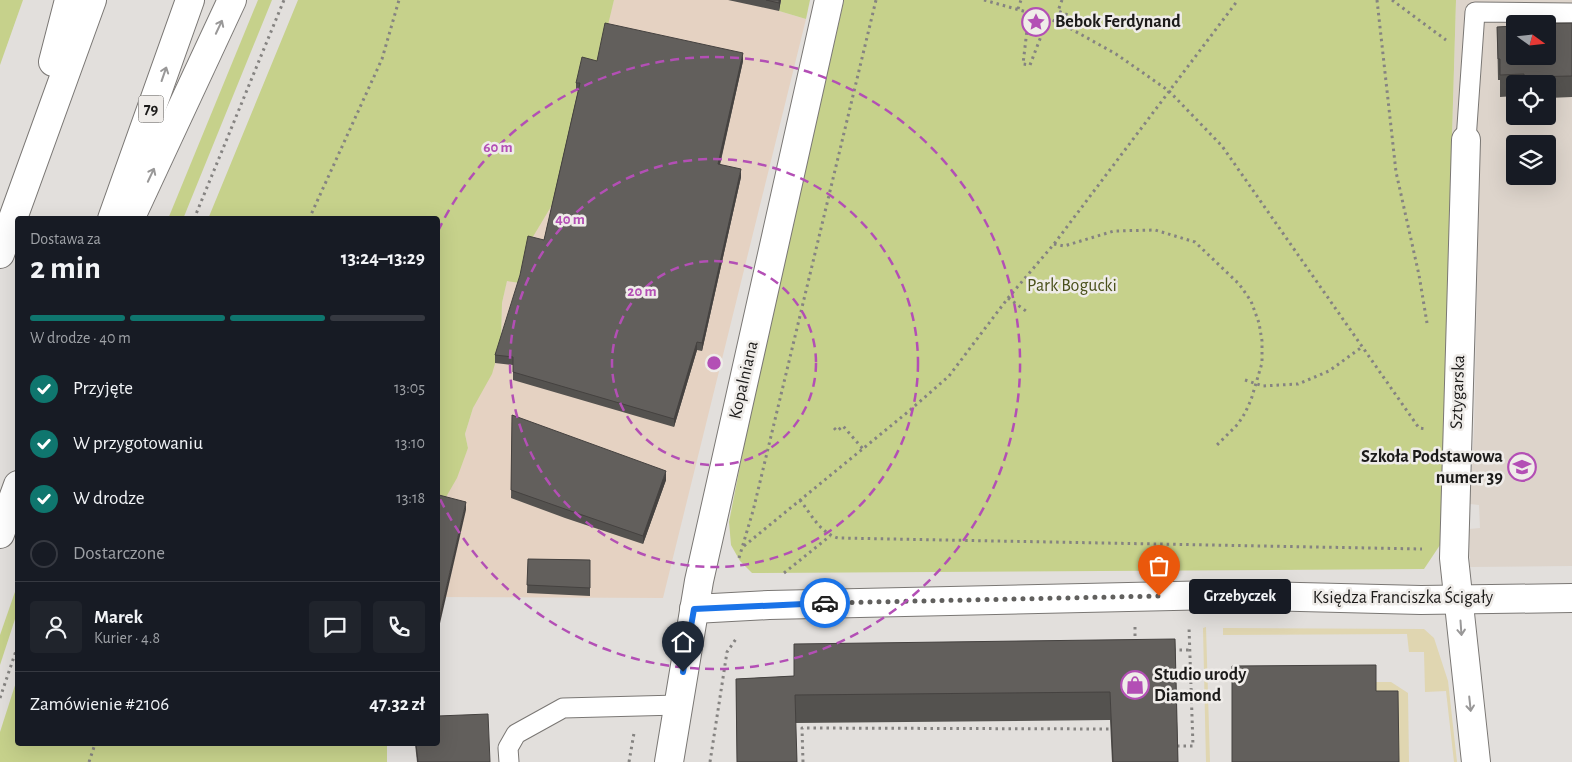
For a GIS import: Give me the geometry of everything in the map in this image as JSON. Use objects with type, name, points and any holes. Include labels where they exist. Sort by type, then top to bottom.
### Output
[{"type":"street","points":[[22,195],[69,0]]},
{"type":"street","points":[[0,254],[92,0]]},
{"type":"street","name":"79","points":[[113,216],[190,0]]},
{"type":"street","points":[[131,216],[232,0]]},
{"type":"street","name":"Kopalniana","points":[[669,762],[694,609],[829,0]]},
{"type":"street","name":"Sztygarska","points":[[1466,140],[1454,558],[1476,762]]},
{"type":"street","points":[[0,534],[15,494]]},
{"type":"street","name":"Księdza Franciszka Ścigały","points":[[694,609],[769,605],[1218,595],[1421,600],[1572,598]]},
{"type":"lane","points":[[1466,140],[1476,12],[1572,13]]},
{"type":"lane","points":[[509,762],[508,748],[516,734],[563,708],[678,705]]},
{"type":"path","points":[[195,216],[284,0]]},
{"type":"path","points":[[311,216],[382,59],[398,0]]},
{"type":"path","points":[[736,564],[743,547],[876,0]]},
{"type":"path","points":[[984,0],[1048,18],[1064,25],[1116,54],[1170,92],[1222,146],[1419,428],[1428,429]]},
{"type":"path","points":[[1018,10],[1021,0]]},
{"type":"path","points":[[1062,0],[1058,11],[1068,15],[1064,25]]},
{"type":"path","points":[[743,547],[949,376],[1008,298],[1054,244],[1238,0]]},
{"type":"path","points":[[1378,0],[1396,172],[1429,330]]},
{"type":"path","points":[[1392,0],[1455,48],[1473,58]]},
{"type":"path","points":[[1029,13],[1023,64],[1030,65],[1048,18]]},
{"type":"path","points":[[1054,244],[1064,246],[1114,231],[1155,230],[1195,242],[1239,284],[1251,301],[1259,322],[1262,341],[1262,364],[1251,400],[1241,418],[1230,433],[1215,446]]},
{"type":"path","points":[[1008,298],[1026,311]]},
{"type":"path","points":[[1245,380],[1262,386],[1298,384],[1329,371],[1362,347]]},
{"type":"path","points":[[834,428],[837,431],[843,426],[863,449]]},
{"type":"path","points":[[800,500],[821,527],[830,536],[838,538],[1423,548]]},
{"type":"path","points":[[777,578],[830,536]]},
{"type":"path","points":[[1177,746],[1193,746],[1189,623]]},
{"type":"path","points":[[1135,624],[1135,652]]},
{"type":"path","points":[[710,762],[727,652],[738,636]]},
{"type":"path","points":[[1172,650],[1190,650]]},
{"type":"path","points":[[0,698],[15,654]]},
{"type":"path","points":[[802,762],[802,728],[1111,729]]},
{"type":"path","points":[[89,762],[94,746]]},
{"type":"shaded area","points":[[614,0],[781,0],[779,11],[806,19],[663,598],[440,597],[440,507],[468,448],[465,434],[473,408],[501,343],[502,303],[507,280],[519,283],[528,245],[576,91],[582,65],[605,31]]},
{"type":"shaded area","points":[[1456,0],[1572,0],[1572,566],[1470,567],[1469,529],[1480,528],[1479,505],[1470,504],[1474,429],[1480,141],[1452,140]]},
{"type":"green space","points":[[0,0],[23,0],[0,65]]},
{"type":"green space","points":[[258,0],[272,0],[184,216],[169,216]]},
{"type":"green space","points":[[298,0],[614,0],[599,62],[582,66],[555,200],[528,245],[520,283],[507,281],[502,303],[501,343],[492,374],[473,408],[465,434],[468,448],[457,478],[440,508],[440,216],[209,216]]},
{"type":"green space","points":[[781,0],[810,0],[806,19],[779,11]]},
{"type":"green space","name":"Park Bogucki","points":[[844,0],[1456,0],[1440,545],[1424,569],[752,573],[740,561],[731,545],[729,522],[751,410]]},
{"type":"green space","points":[[15,592],[15,619],[0,665],[0,635]]},
{"type":"green space","points":[[15,685],[15,746],[387,746],[387,762],[0,762],[0,732]]},
{"type":"sand","points":[[1206,627],[1210,762],[1206,762],[1203,628]]},
{"type":"sand","points":[[1223,628],[1424,629],[1434,638],[1448,681],[1457,762],[1454,762],[1446,691],[1425,692],[1424,652],[1409,652],[1407,634],[1223,635]]},
{"type":"sand","points":[[1375,682],[1391,682],[1408,693],[1409,762],[1399,762],[1376,718]]},
{"type":"building","points":[[766,0],[779,0],[779,3]]},
{"type":"building","points":[[605,23],[743,53],[718,164],[741,169],[702,343],[697,342],[674,419],[513,372],[513,357],[495,355],[520,275],[528,236],[544,240],[580,83],[576,83],[582,57],[597,61]]},
{"type":"building","points":[[1556,23],[1572,23],[1572,76],[1500,75],[1497,27],[1506,26],[1506,65],[1556,65]]},
{"type":"building","points":[[512,415],[666,471],[643,536],[511,490]]},
{"type":"building","points":[[440,495],[466,502],[440,615]]},
{"type":"building","points":[[528,559],[590,560],[590,588],[527,585]]},
{"type":"building","points":[[1175,639],[1178,762],[1113,762],[1110,692],[795,695],[797,762],[737,762],[736,679],[794,676],[794,644]]},
{"type":"building","points":[[1376,665],[1376,691],[1398,691],[1399,762],[1232,762],[1232,666]]},
{"type":"building","points":[[488,714],[490,762],[418,762],[416,746],[440,746],[440,716]]},
{"type":"way so far","points":[[825,603],[1159,596]]},
{"type":"place","name":"Bebok Ferdynand","points":[[1036,22]]},
{"type":"place","name":"Szkoła Podstawowa numer 39","points":[[1522,467]]},
{"type":"place","name":"Grzebyczek","points":[[1159,596]]},
{"type":"place","name":"Studio urody Diamond","points":[[1135,685]]},
{"type":"route","points":[[683,672],[694,609],[825,603]]}]
